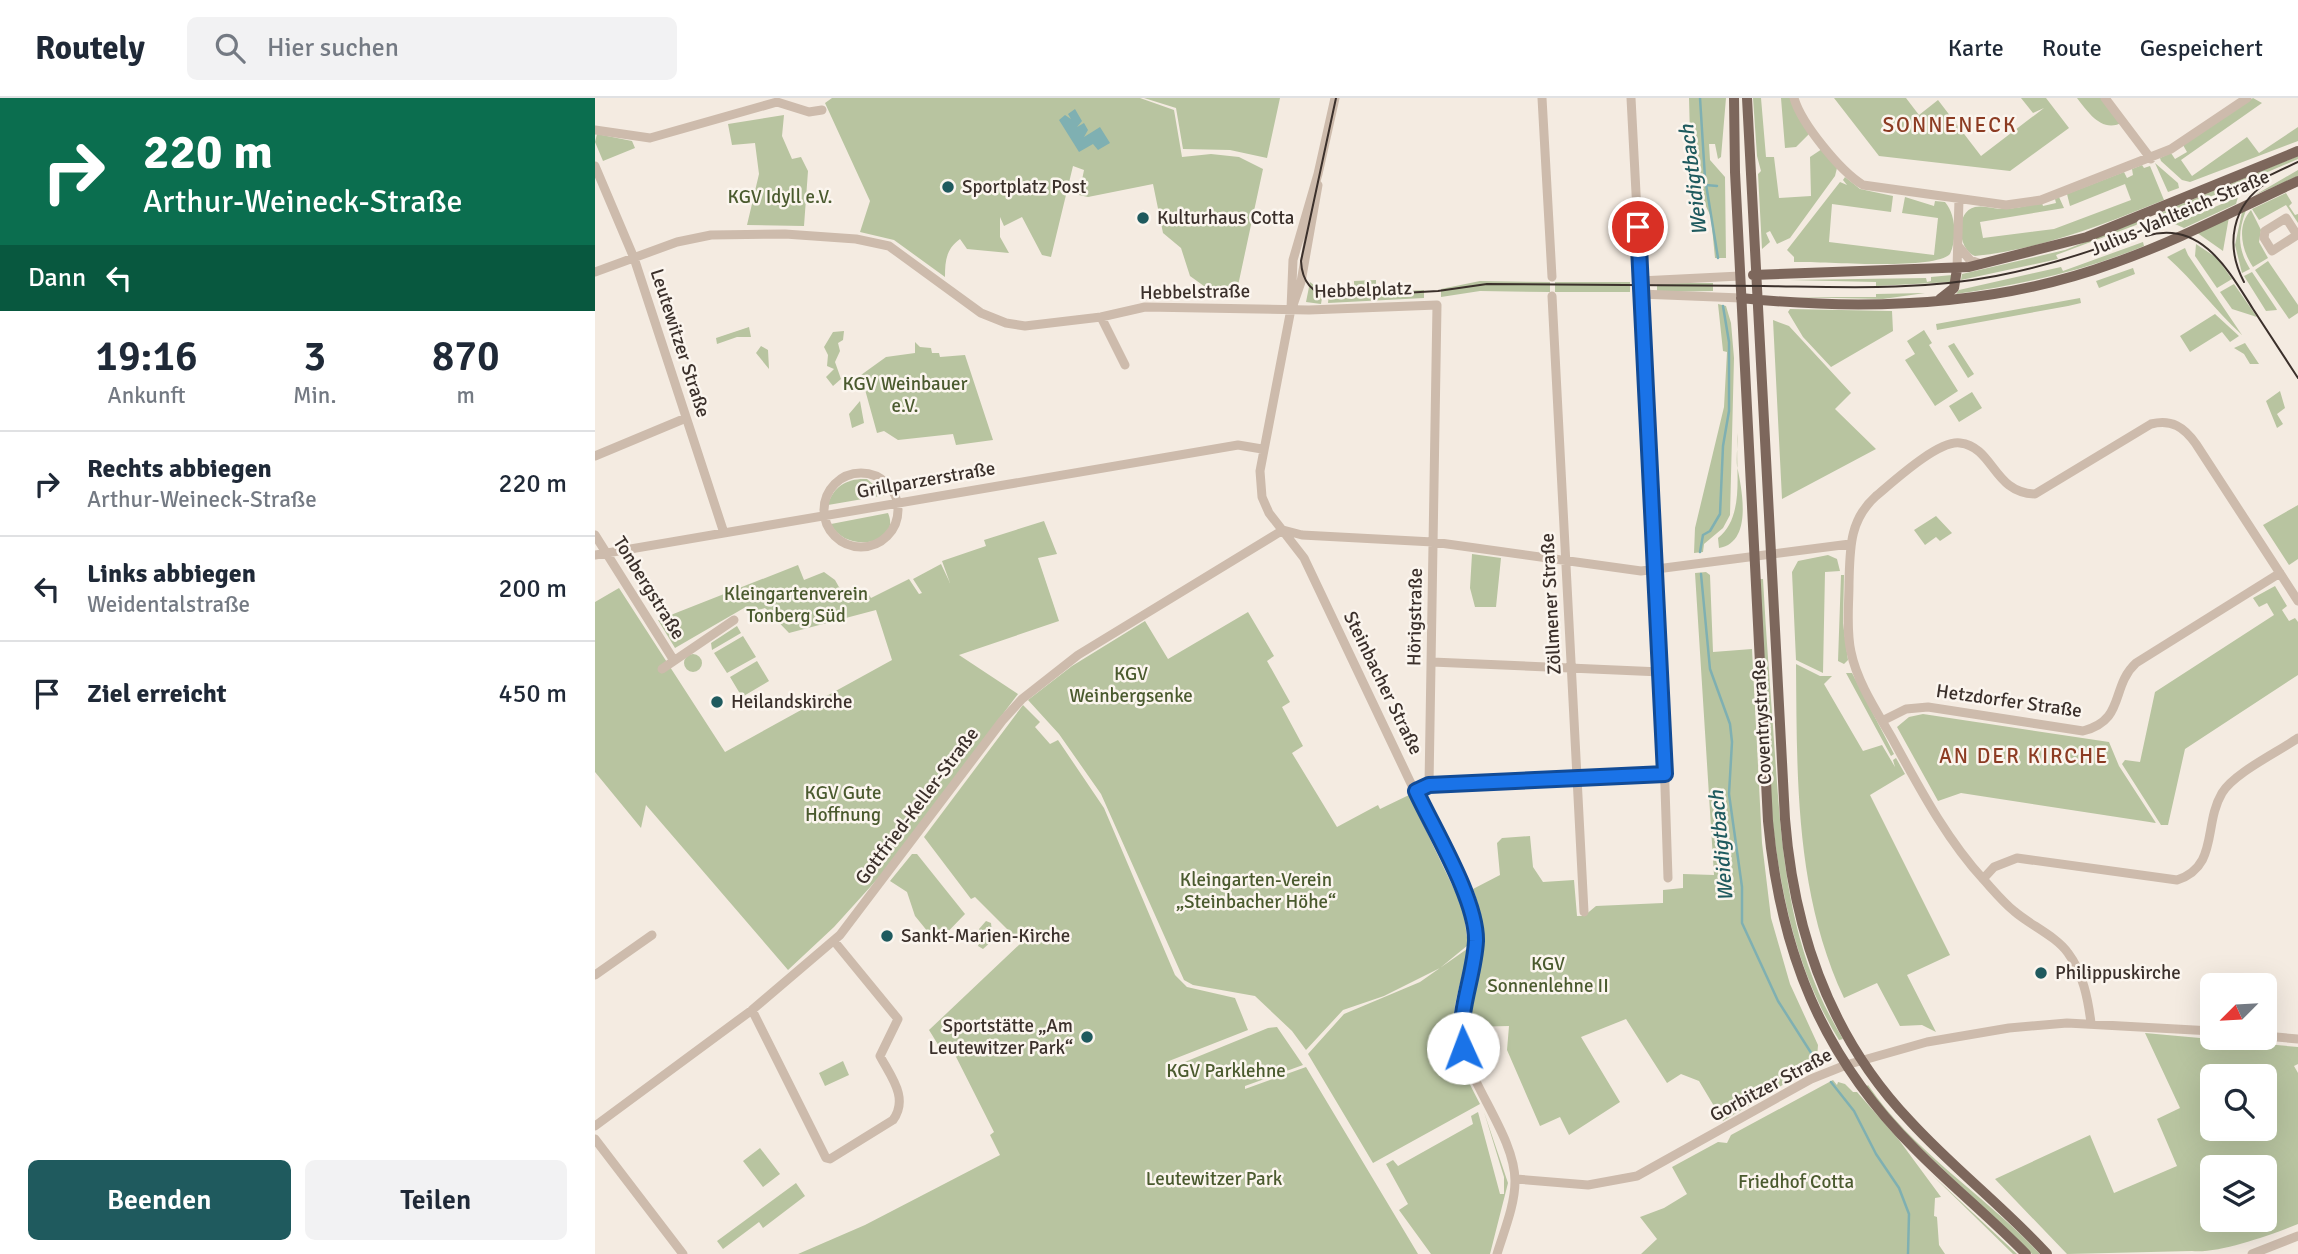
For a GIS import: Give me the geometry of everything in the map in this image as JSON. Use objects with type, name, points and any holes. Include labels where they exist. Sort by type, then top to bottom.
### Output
[{"type":"main road","name":"Coventrystraße","points":[[1734,98],[1741,298],[1768,821],[1776,889],[1801,979],[1820,1022],[1846,1065],[1898,1132],[2026,1254]]},
{"type":"main road","name":"Coventrystraße","points":[[1747,98],[1784,819],[1792,884],[1804,939],[1821,985],[1861,1060],[1910,1121],[2047,1254]]},
{"type":"main road","name":"Julius-Vahlteich-Straße","points":[[1740,276],[1957,269],[1981,264],[2087,237],[2298,151]]},
{"type":"main road","name":"Julius-Vahlteich-Straße","points":[[1741,298],[1883,303],[2013,291],[2112,264],[2298,181]]},
{"type":"main road","points":[[1940,299],[1954,288],[1957,269]]},
{"type":"street","points":[[1291,309],[1301,282],[1318,174],[1335,98]]},
{"type":"street","points":[[1542,98],[1552,277]]},
{"type":"street","points":[[1631,98],[1661,672],[1668,878]]},
{"type":"street","points":[[1794,98],[1803,117],[1844,170],[1863,185],[2006,205],[2041,200],[2151,159],[2195,135],[2247,98]]},
{"type":"street","points":[[2105,98],[2151,159]]},
{"type":"street","points":[[595,130],[650,138],[777,100],[809,112],[822,110]]},
{"type":"street","name":"Leutewitzer Straße","points":[[595,166],[634,258],[724,533]]},
{"type":"street","points":[[1957,269],[1959,199]]},
{"type":"street","name":"Hebbelstraße","points":[[595,272],[677,242],[711,234],[785,234],[865,240],[897,251],[993,319],[1025,326],[1101,317],[1145,307],[1291,309]]},
{"type":"street","points":[[1958,244],[1962,253],[1981,264]]},
{"type":"street","points":[[1640,281],[1740,276]]},
{"type":"street","points":[[1640,293],[1741,298]]},
{"type":"street","name":"Zöllmener Straße","points":[[1552,296],[1584,912]]},
{"type":"street","name":"Hebbelplatz","points":[[1291,309],[1437,304]]},
{"type":"street","name":"Hörigstraße","points":[[1429,785],[1437,304]]},
{"type":"street","name":"Steinbacher Straße","points":[[1291,309],[1262,449],[1262,497],[1271,517],[1302,554],[1471,911],[1476,942],[1462,1012],[1463,1048],[1501,1134],[1515,1178]]},
{"type":"street","points":[[1101,317],[1125,365]]},
{"type":"street","points":[[595,456],[686,418]]},
{"type":"street","points":[[2091,1023],[2082,979],[2067,951],[2013,911],[1983,879],[1944,828],[1882,721],[1851,652],[1850,544],[1855,524],[1866,505],[1933,452],[1949,443],[1972,447],[1982,455],[2007,487],[2022,494],[2035,495],[2151,424],[2169,422],[2178,424],[2192,438],[2298,601]]},
{"type":"street","name":"Grillparzerstraße","points":[[595,555],[1238,445],[1262,449]]},
{"type":"street","points":[[859,472],[882,479],[891,487],[898,503],[894,528],[875,544],[860,547],[848,544],[833,534],[825,515],[826,499],[833,486],[842,477],[859,472]]},
{"type":"street","points":[[1283,530],[1302,535],[1433,542],[1566,562],[1656,571],[1754,555],[1850,544]]},
{"type":"street","name":"Gottfried-Keller-Straße","points":[[595,1126],[752,1010],[834,941],[873,894],[1012,708],[1078,655],[1283,530]]},
{"type":"street","name":"Tonbergstraße","points":[[595,535],[673,659]]},
{"type":"street","name":"Hetzdorfer Straße","points":[[1882,721],[1906,709],[1928,707],[2083,731],[2093,728],[2110,716],[2123,680],[2136,663],[2280,573]]},
{"type":"street","points":[[662,669],[734,620]]},
{"type":"street","points":[[1432,662],[1661,672]]},
{"type":"street","points":[[1983,879],[2000,863],[2017,858],[2177,880],[2187,877],[2196,872],[2203,861],[2223,791],[2240,776],[2298,738]]},
{"type":"street","points":[[1416,791],[1429,785],[1665,774]]},
{"type":"street","points":[[595,975],[652,935]]},
{"type":"street","points":[[752,1010],[826,1158],[830,1159],[893,1120],[900,1110],[900,1093],[880,1056],[898,1019],[834,941]]},
{"type":"street","name":"Gorbitzer Straße","points":[[1515,1178],[1588,1185],[1637,1176],[1811,1079],[1861,1060],[1927,1042],[2009,1028],[2091,1023],[2200,1030]]},
{"type":"street","points":[[2277,1037],[2298,1039]]},
{"type":"street","points":[[595,1139],[683,1254]]},
{"type":"street","points":[[1497,1254],[1515,1178]]},
{"type":"street","points":[[2252,1254],[2298,1236]]},
{"type":"green space","points":[[832,98],[1140,98],[1174,110],[1182,157],[1211,154],[1239,157],[1263,169],[1236,295],[1215,294],[1190,276],[1181,248],[1163,233],[1153,184],[1088,197],[1079,195],[1084,170],[1073,166],[1051,257],[1042,255],[1022,217],[1004,226],[1000,217],[1000,237],[1009,253],[967,249],[960,239],[947,256],[945,277],[894,240],[860,232],[870,201],[825,103]]},
{"type":"green space","points":[[1144,98],[1280,98],[1267,158],[1230,150],[1183,149],[1176,108]]},
{"type":"green space","points":[[1689,98],[1726,98],[1721,157],[1718,159],[1715,144],[1709,144],[1710,160],[1725,177],[1726,258],[1715,258],[1711,217],[1691,174]]},
{"type":"green space","points":[[1753,98],[1761,98],[1766,157],[1774,157],[1779,198],[1811,196],[1810,157],[1822,149],[1837,168],[1835,176],[1790,238],[1777,244],[1770,231],[1766,233],[1770,242],[1762,249],[1758,174],[1761,171],[1757,156]]},
{"type":"green space","points":[[1781,98],[1790,98],[1798,117],[1810,133],[1796,147],[1785,148]]},
{"type":"green space","points":[[1834,98],[1906,98],[1919,115],[1938,100],[1981,156],[2044,108],[2033,113],[2021,98],[2046,98],[2069,128],[2010,171],[1879,156]]},
{"type":"green space","points":[[2077,98],[2105,98],[2123,122],[2109,125],[2096,120]]},
{"type":"green space","points":[[2253,98],[2262,103],[2181,160],[2192,176],[2247,137],[2259,153],[2298,127],[2298,141],[2190,182],[2182,180],[2161,161],[2160,158],[2171,153],[2175,159],[2187,152],[2183,145]]},
{"type":"green space","name":"KGV Idyll e.V.","points":[[784,115],[782,136],[792,159],[801,157],[808,171],[804,226],[747,225],[759,174],[755,143],[732,145],[728,124]]},
{"type":"green space","points":[[597,134],[632,141],[635,148],[603,161],[595,142]]},
{"type":"green space","points":[[2298,156],[2298,159],[2164,217],[2162,212]]},
{"type":"green space","points":[[2155,163],[2178,183],[2179,188],[2168,192]]},
{"type":"green space","points":[[2142,165],[2144,168],[2150,166],[2164,200],[2095,227],[2024,248],[1975,256],[1965,247],[1961,223],[1968,210],[1982,206],[2008,209],[2042,203],[2043,206],[2056,203],[2055,199],[2059,197],[2064,208],[1980,222],[1983,238],[2054,229],[2131,200],[2125,184],[2070,206],[2067,194],[2124,172],[2127,178],[2133,175],[2132,169]]},
{"type":"green space","points":[[2298,170],[2298,176],[2255,195]]},
{"type":"green space","points":[[1845,177],[1860,189],[1893,196],[1891,212],[1832,204],[1829,242],[1934,255],[1938,218],[1902,213],[1905,197],[1934,206],[1935,201],[1945,202],[1949,207],[1954,227],[1950,254],[1940,259],[1901,264],[1794,262],[1794,257],[1787,250],[1840,182],[1847,185],[1843,180]]},
{"type":"green space","points":[[2286,193],[2292,203],[2289,206],[2295,215],[2298,214],[2298,223],[2286,205],[2259,220],[2252,209]]},
{"type":"green space","points":[[2238,197],[2236,204],[2184,228],[2175,224]]},
{"type":"green space","points":[[2246,210],[2240,240],[2250,269],[2242,273],[2235,245],[2242,212]]},
{"type":"green space","points":[[2251,210],[2261,230],[2259,242],[2268,258],[2253,267],[2242,238],[2243,223]]},
{"type":"green space","points":[[2229,217],[2223,251],[2196,232]]},
{"type":"green space","points":[[2146,218],[2136,225],[2056,255],[2058,259],[1961,280],[1962,274],[2065,250]]},
{"type":"green space","points":[[2143,242],[2144,246],[2075,270],[1956,294],[1959,290],[2061,267],[2063,271]]},
{"type":"green space","points":[[2196,244],[2217,258],[2232,279],[2217,288],[2195,256]]},
{"type":"green space","points":[[2185,248],[2188,255],[2242,335],[2167,257]]},
{"type":"green space","points":[[2268,261],[2298,305],[2298,313],[2289,319],[2255,270]]},
{"type":"green space","points":[[2133,268],[2135,274],[2099,288],[2096,281]]},
{"type":"green space","points":[[2252,272],[2277,310],[2266,311],[2244,276]]},
{"type":"green space","points":[[1952,275],[1952,282],[1876,286],[1876,282],[1790,280],[1926,278],[1927,282],[1931,281],[1931,277]]},
{"type":"green space","points":[[1376,280],[1376,289],[1354,290],[1354,281]]},
{"type":"green space","points":[[1480,281],[1550,282],[1550,292],[1480,291],[1441,297],[1441,289]]},
{"type":"green space","points":[[1310,282],[1323,292],[1321,304],[1306,302]]},
{"type":"green space","points":[[1555,282],[1630,282],[1630,292],[1555,292]]},
{"type":"green space","points":[[1657,283],[1713,283],[1713,291],[1657,292]]},
{"type":"green space","points":[[2234,284],[2257,317],[2232,309],[2220,292]]},
{"type":"green space","points":[[1424,290],[1424,298],[1328,303],[1329,294]]},
{"type":"green space","points":[[1925,293],[1883,299],[1790,297],[1876,297],[1876,294]]},
{"type":"green space","points":[[2080,298],[2081,303],[2068,306],[1937,330],[1936,324]]},
{"type":"green space","points":[[1718,304],[1726,306],[1731,323],[1734,358],[1730,515],[1723,528],[1704,544],[1703,552],[1694,553],[1695,528],[1724,407],[1727,352],[1723,351]]},
{"type":"green space","points":[[1790,309],[1892,311],[1893,331],[1831,367],[1803,337],[1788,312]]},
{"type":"green space","points":[[2215,314],[2239,336],[2230,342],[2222,332],[2190,352],[2180,336]]},
{"type":"green space","points":[[1773,320],[1789,326],[1851,393],[1835,409],[1876,449],[1782,499]]},
{"type":"green space","points":[[749,327],[751,337],[737,337],[717,344],[716,338]]},
{"type":"green space","points":[[1924,330],[1932,343],[1929,345],[1958,391],[1935,406],[1905,360],[1915,354],[1907,341]]},
{"type":"green space","points":[[844,331],[843,340],[838,343],[840,351],[835,362],[841,379],[833,386],[826,377],[834,369],[827,366],[828,355],[824,347],[833,332]]},
{"type":"green space","name":"KGV Weinbauer e.V.","points":[[915,342],[920,347],[931,348],[932,353],[939,353],[940,357],[965,355],[993,440],[956,445],[953,434],[898,440],[884,431],[877,433],[861,375],[886,357],[915,353]]},
{"type":"green space","points":[[1954,343],[1974,374],[1968,378],[1948,346]]},
{"type":"green space","points":[[2245,343],[2259,364],[2250,364],[2244,354],[2234,348]]},
{"type":"green space","points":[[761,346],[768,350],[769,369],[756,353]]},
{"type":"green space","points":[[2280,391],[2285,408],[2277,414],[2283,424],[2277,428],[2266,401]]},
{"type":"green space","points":[[1972,392],[1982,408],[1959,422],[1949,406]]},
{"type":"green space","points":[[860,401],[864,423],[852,428],[849,414]]},
{"type":"green space","points":[[1737,468],[1743,514],[1741,526],[1730,544],[1719,548],[1718,538],[1733,517]]},
{"type":"green space","points":[[867,479],[886,495],[828,505],[830,498],[842,484]]},
{"type":"green space","points":[[2298,505],[2298,559],[2289,565],[2263,525]]},
{"type":"green space","points":[[888,513],[890,524],[887,532],[870,542],[848,539],[838,533],[831,524]]},
{"type":"green space","points":[[1936,516],[1952,533],[1940,541],[1936,537],[1925,545],[1914,530]]},
{"type":"green space","points":[[1044,521],[1057,554],[1038,558],[1059,621],[959,655],[1018,694],[881,875],[834,927],[788,970],[646,805],[641,828],[595,772],[595,602],[619,588],[725,752],[892,660],[876,610],[789,633],[765,608],[748,614],[744,608],[675,648],[658,620],[798,565],[804,580],[824,572],[835,580],[848,603],[869,595],[871,598],[909,579],[919,594],[922,593],[913,579],[941,564],[950,583],[942,561],[986,546],[984,540]]},
{"type":"green space","points":[[1472,554],[1501,558],[1496,607],[1475,607],[1470,588]]},
{"type":"green space","points":[[1828,555],[1837,559],[1840,571],[1825,572],[1823,673],[1796,660],[1792,572],[1798,561]]},
{"type":"green space","name":"KGV Sonnenlehne II","points":[[1706,572],[1710,575],[1713,652],[1752,649],[1762,843],[1771,918],[1790,984],[1818,1045],[1817,1058],[1800,1071],[1801,1074],[1723,1121],[1699,1081],[1681,1074],[1667,1083],[1626,1019],[1581,1037],[1620,1102],[1569,1135],[1560,1117],[1540,1126],[1507,1050],[1509,1026],[1468,1027],[1481,940],[1481,924],[1473,889],[1500,875],[1497,843],[1502,838],[1530,836],[1533,867],[1543,882],[1574,880],[1577,916],[1584,916],[1596,906],[1663,903],[1663,890],[1683,888],[1683,874],[1714,875],[1695,573]]},
{"type":"green space","points":[[1841,575],[1844,575],[1843,623],[1848,660],[1844,664],[1838,661]]},
{"type":"green space","points":[[1760,579],[1763,579],[1781,830],[1791,902],[1811,972],[1843,1039],[1839,1040],[1813,989],[1794,934],[1781,876],[1772,817],[1767,756]]},
{"type":"green space","points":[[2275,586],[2287,606],[2282,610],[2289,621],[2295,618],[2298,622],[2298,675],[2185,749],[2168,825],[2161,825],[2122,764],[2125,760],[2140,762],[2155,692],[2274,615],[2267,603],[2259,607],[2253,598]]},
{"type":"green space","name":"Kleingarten-Verein „Steinbacher Höhe“","points":[[1248,612],[1274,656],[1267,661],[1290,702],[1282,707],[1303,746],[1292,753],[1337,827],[1378,805],[1380,809],[1409,795],[1463,908],[1468,945],[1440,968],[1384,996],[1343,1010],[1306,1050],[1292,1031],[1255,996],[1193,985],[1184,980],[1101,794],[1059,734],[1028,700],[1072,666],[1145,621],[1168,659]]},
{"type":"green space","points":[[737,626],[741,633],[712,650],[711,643]]},
{"type":"green space","points":[[743,636],[756,657],[727,673],[714,653]]},
{"type":"green space","points":[[689,654],[697,654],[702,663],[700,670],[689,672],[684,667],[684,659]]},
{"type":"green space","points":[[757,661],[769,681],[742,697],[730,677]]},
{"type":"green space","points":[[1796,664],[1820,676],[1832,676],[1824,684],[1863,751],[1882,745],[1895,767],[1893,760],[1896,758],[1905,774],[1870,795],[1950,955],[1907,975],[1936,1032],[1922,1025],[1900,1026],[1877,983],[1844,998],[1828,958],[1816,918],[1802,834]]},
{"type":"green space","points":[[1846,673],[1852,673],[1894,754],[1891,756]]},
{"type":"green space","points":[[1023,705],[1040,722],[1035,727],[1050,744],[1058,740],[1104,808],[1175,975],[1187,987],[1235,998],[1248,1030],[1169,1061],[1170,1068],[1268,1028],[1277,1027],[1303,1065],[1245,1086],[1245,1089],[1306,1067],[1418,1254],[798,1254],[865,1225],[1000,1155],[990,1135],[994,1132],[948,1041],[942,1051],[929,1030],[1021,943],[975,897],[971,899],[924,837]]},
{"type":"green space","points":[[1923,714],[2109,742],[2119,766],[2156,823],[1961,793],[1938,801],[1897,727],[1909,717]]},
{"type":"green space","points":[[912,854],[917,854],[965,914],[937,943],[915,916],[907,892],[890,881]]},
{"type":"green space","points":[[986,921],[991,923],[993,940],[983,949],[978,946],[982,935],[979,929]]},
{"type":"green space","points":[[1467,949],[1455,1006],[1454,1038],[1464,1072],[1480,1104],[1373,1163],[1308,1054],[1344,1014],[1420,982]]},
{"type":"green space","points":[[2145,1033],[2200,1038],[2200,1050],[2277,1050],[2277,1045],[2298,1047],[2298,1064],[2294,1066],[2298,1073],[2298,1224],[2277,1232],[2277,1155],[2200,1155],[2200,1232],[2276,1232],[2215,1250],[2067,1254],[1995,1179],[2090,1135],[2114,1193],[2177,1166],[2157,1119],[2180,1108]]},
{"type":"green space","points":[[843,1061],[849,1075],[825,1086],[819,1073]]},
{"type":"green space","name":"Friedhof Cotta","points":[[1833,1080],[1837,1085],[1838,1082],[1845,1084],[1853,1092],[1857,1092],[1899,1140],[1941,1197],[1935,1198],[1934,1216],[1937,1217],[1939,1245],[1945,1254],[1641,1254],[1657,1239],[1640,1217],[1664,1208],[1687,1194],[1672,1167],[1718,1142],[1727,1143],[1731,1135]]},
{"type":"green space","points":[[1868,1085],[1906,1132],[2040,1254],[2032,1254],[1908,1136],[1866,1087]]},
{"type":"green space","points":[[1478,1112],[1500,1194],[1504,1194],[1504,1177],[1484,1112],[1508,1183],[1490,1254],[1431,1254],[1399,1210],[1408,1204],[1386,1164],[1393,1160],[1398,1166],[1473,1124],[1471,1116]]},
{"type":"green space","points":[[760,1148],[780,1174],[763,1187],[743,1161]]},
{"type":"green space","points":[[1930,1173],[2017,1254],[2013,1254]]},
{"type":"green space","points":[[796,1183],[805,1196],[763,1228],[759,1222],[723,1249],[717,1241]]},
{"type":"water","points":[[1075,109],[1082,121],[1077,127],[1084,123],[1088,130],[1084,137],[1100,127],[1110,143],[1098,150],[1093,144],[1079,152],[1059,120],[1065,115],[1071,119],[1068,114]]},
{"type":"waterway","name":"Weidigtbach","points":[[1700,98],[1705,178],[1718,258]]},
{"type":"waterway","points":[[1706,185],[1717,186]]},
{"type":"waterway","name":"Weidigtbach","points":[[1700,552],[1703,535],[1710,531],[1720,514],[1723,446],[1729,411],[1729,342],[1723,306]]},
{"type":"waterway","name":"Weidigtbach","points":[[1701,574],[1710,669],[1730,724],[1732,742],[1729,794],[1742,887],[1742,923],[1778,1001],[1815,1059]]},
{"type":"waterway","name":"Weidigtbach","points":[[1831,1082],[1854,1111],[1876,1154],[1899,1188],[1909,1214],[1908,1254]]},
{"type":"tram line","points":[[1336,98],[1301,261],[1303,275],[1309,286],[1332,297],[1438,291],[1487,284],[1851,287],[1967,281],[2035,267],[2113,243],[2188,213],[2298,162]]},
{"type":"tram line","points":[[2244,282],[2235,254],[2235,227],[2246,202],[2268,182]]},
{"type":"tram line","points":[[2146,236],[2165,233],[2183,235],[2211,252],[2234,279],[2298,378]]},
{"type":"place","name":"Sportplatz Post","points":[[948,187]]},
{"type":"place","name":"Kulturhaus Cotta","points":[[1143,218]]},
{"type":"place","name":"Heilandskirche","points":[[717,702]]},
{"type":"place","name":"Sankt-Marien-Kirche","points":[[887,936]]},
{"type":"place","name":"Philippuskirche","points":[[2041,973]]},
{"type":"place","name":"Sportstätte „Am Leutewitzer Park“","points":[[1087,1037]]},
{"type":"district","name":"SONNENECK","points":[[1950,125]]},
{"type":"district","name":"AN DER KIRCHE","points":[[2024,756]]},
{"type":"route","points":[[1463,1048],[1460,1030],[1476,942],[1475,926],[1464,892],[1416,791],[1429,785],[1665,774],[1638,227]]},
{"type":"park label","name":"Kleingartenverein Tonberg Süd","points":[[796,605]]},
{"type":"park label","name":"KGV Weinbergsenke","points":[[1131,685]]},
{"type":"park label","name":"KGV Gute Hoffnung","points":[[843,804]]},
{"type":"park label","name":"KGV Parklehne","points":[[1226,1071]]},
{"type":"park label","name":"Leutewitzer Park","points":[[1214,1179]]}]
